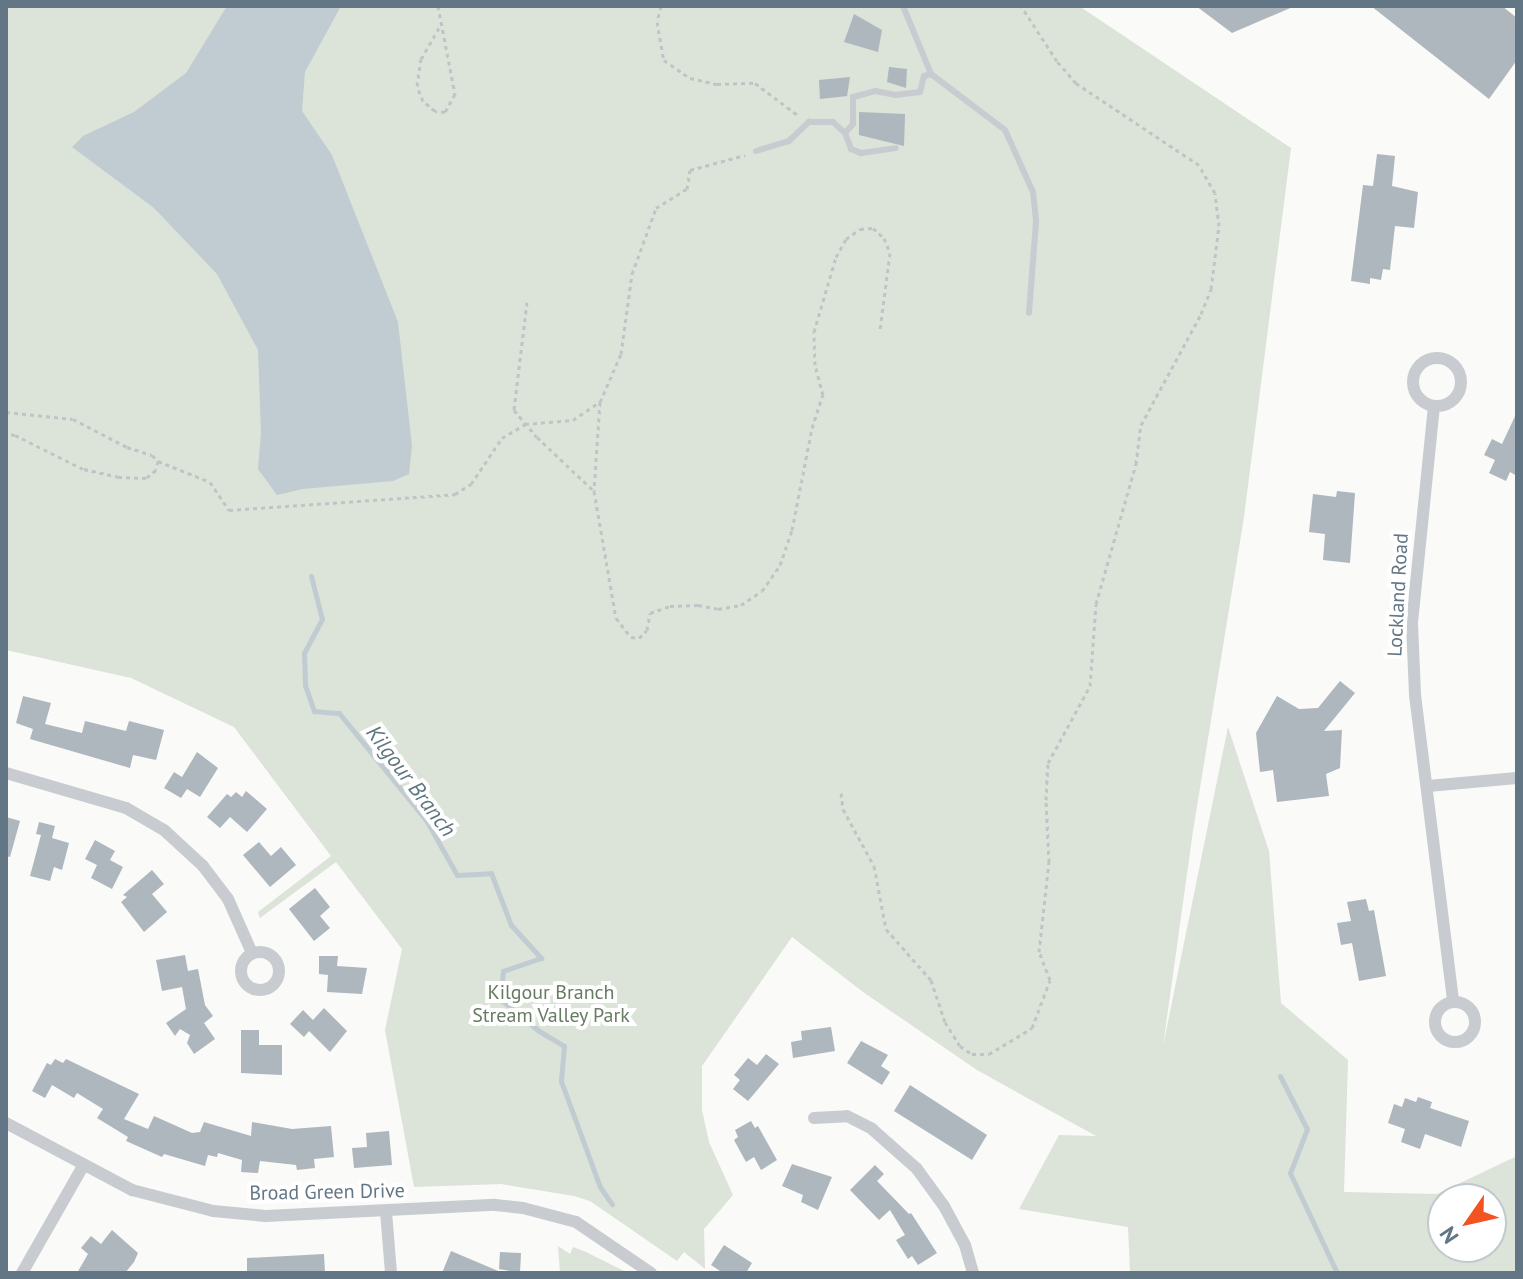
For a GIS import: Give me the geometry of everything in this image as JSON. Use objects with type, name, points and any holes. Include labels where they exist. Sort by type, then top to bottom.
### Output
[{"type":"street","points":[[1439,357],[1458,369],[1461,384],[1449,403],[1434,406],[1420,400],[1412,379],[1424,360],[1439,357]]},
{"type":"street","name":"Lockland Road","points":[[1434,406],[1412,623],[1415,695],[1453,1002]]},
{"type":"street","points":[[6,773],[126,808],[164,830],[203,866],[228,899],[252,953]]},
{"type":"street","points":[[1428,786],[1517,778]]},
{"type":"street","points":[[814,1118],[847,1116],[872,1129],[917,1169],[944,1206],[965,1245],[973,1273]]},
{"type":"street","name":"Broad Green Drive","points":[[6,1123],[132,1190],[213,1211],[266,1216],[495,1205],[523,1208],[576,1222],[651,1273]]},
{"type":"street","points":[[22,1273],[83,1166]]},
{"type":"street","points":[[386,1212],[391,1273]]},
{"type":"lane","points":[[903,6],[931,74],[1005,130],[1024,166],[1033,192],[1036,222],[1029,313]]},
{"type":"lane","points":[[845,133],[853,124],[853,97],[875,91],[895,95],[920,92],[924,76],[931,74]]},
{"type":"lane","points":[[756,151],[789,141],[809,122],[833,122],[845,133],[851,149],[861,153],[896,148]]},
{"type":"path","points":[[438,6],[455,94],[445,112],[435,111],[423,101],[417,86],[421,59],[441,25]]},
{"type":"path","points":[[661,6],[657,22],[664,60],[690,78],[717,84],[755,83],[809,122]]},
{"type":"path","points":[[841,793],[843,809],[874,866],[886,929],[931,980],[945,1022],[960,1046],[972,1054],[989,1054],[1032,1028],[1050,980],[1039,952],[1049,862],[1048,763],[1090,686],[1096,604],[1136,464],[1141,425],[1201,314],[1211,289],[1219,226],[1215,193],[1199,165],[1076,83],[1021,6]]},
{"type":"path","points":[[756,151],[690,170],[687,189],[656,208],[632,274],[621,354],[600,402],[594,491],[616,618],[631,637],[639,638],[647,630],[650,613],[670,606],[698,605],[718,609],[741,605],[762,591],[780,565],[792,530],[812,428],[823,395],[815,365],[814,332],[836,257],[846,239],[860,229],[873,228],[884,238],[890,253],[880,330]]},
{"type":"path","points":[[527,302],[514,410],[594,491]]},
{"type":"path","points":[[6,412],[73,419],[127,447],[210,482],[229,510],[455,494],[471,484],[502,438],[525,424],[573,420],[600,402]]},
{"type":"path","points":[[6,434],[15,435],[83,469],[119,477],[146,478],[156,470],[158,461]]},
{"type":"green space","name":"Kilgour Branch Stream Valley Park","points":[[6,6],[1079,6],[1291,148],[1244,517],[1193,831],[1163,1046],[1228,727],[1269,851],[1281,1003],[1348,1060],[1344,1192],[1427,1194],[1427,1263],[1507,1263],[1507,1183],[1460,1183],[1517,1156],[1517,1273],[1130,1273],[1128,1227],[1019,1209],[1059,1135],[1096,1136],[977,1070],[863,992],[792,937],[702,1066],[702,1110],[709,1142],[733,1195],[704,1229],[705,1269],[684,1252],[677,1261],[590,1201],[574,1196],[501,1184],[414,1187],[385,1030],[402,949],[336,862],[260,918],[258,912],[331,856],[234,727],[131,678],[6,650]]},
{"type":"green space","points":[[558,1246],[570,1254],[573,1247],[586,1252],[628,1273],[560,1273]]},
{"type":"shaded area","points":[[227,6],[341,6],[305,72],[302,111],[332,155],[398,322],[412,446],[409,474],[393,481],[303,489],[277,495],[258,469],[261,433],[258,350],[217,274],[154,208],[72,147],[83,136],[134,112],[186,73]]},
{"type":"building","points":[[1196,6],[1295,6],[1232,33]]},
{"type":"building","points":[[1371,6],[1502,6],[1517,18],[1517,60],[1489,99]]},
{"type":"building","points":[[854,14],[882,30],[878,52],[844,42]]},
{"type":"building","points":[[889,67],[907,69],[906,88],[887,82]]},
{"type":"building","points":[[850,77],[847,96],[820,99],[819,80]]},
{"type":"building","points":[[859,112],[905,114],[904,146],[859,135]]},
{"type":"building","points":[[1377,154],[1395,156],[1392,186],[1418,192],[1414,228],[1395,226],[1390,270],[1383,269],[1381,280],[1370,278],[1370,284],[1351,281],[1363,185],[1373,186]]},
{"type":"building","points":[[1517,412],[1517,476],[1510,472],[1506,481],[1489,473],[1495,460],[1484,455],[1492,439],[1502,444]]},
{"type":"building","points":[[1337,491],[1355,493],[1350,563],[1323,560],[1325,534],[1309,532],[1313,494],[1336,497]]},
{"type":"building","points":[[1340,681],[1355,693],[1324,731],[1342,730],[1340,768],[1326,774],[1329,796],[1277,802],[1273,770],[1260,772],[1256,733],[1277,696],[1299,709],[1318,708]]},
{"type":"building","points":[[23,696],[51,703],[45,724],[82,733],[85,721],[126,731],[129,721],[164,730],[156,760],[133,755],[130,768],[30,739],[33,729],[16,723]]},
{"type":"building","points":[[197,752],[218,768],[200,797],[187,789],[181,798],[164,788],[174,772],[182,777]]},
{"type":"building","points":[[246,791],[267,809],[247,832],[230,817],[220,828],[207,817],[227,794],[231,797],[236,792],[242,797]]},
{"type":"building","points":[[6,817],[20,821],[10,857],[6,856]]},
{"type":"building","points":[[39,822],[55,826],[52,838],[69,843],[62,870],[54,867],[50,881],[30,876],[41,835],[36,834]]},
{"type":"building","points":[[95,840],[115,851],[110,860],[123,867],[112,889],[91,878],[97,865],[85,859]]},
{"type":"building","points":[[259,842],[271,856],[281,847],[296,865],[270,887],[243,855]]},
{"type":"building","points":[[152,870],[164,884],[152,894],[167,912],[144,932],[121,902],[127,897],[123,895]]},
{"type":"building","points":[[315,888],[330,907],[320,916],[330,928],[314,941],[289,909]]},
{"type":"building","points":[[1366,899],[1369,911],[1374,910],[1386,976],[1359,981],[1352,943],[1341,945],[1337,923],[1351,921],[1347,902]]},
{"type":"building","points":[[185,955],[188,971],[198,969],[205,1005],[213,1016],[204,1023],[215,1039],[194,1054],[187,1043],[190,1035],[180,1029],[175,1036],[166,1023],[186,1009],[182,987],[162,991],[156,960]]},
{"type":"building","points":[[319,956],[338,956],[337,966],[367,968],[362,994],[327,992],[328,975],[319,974]]},
{"type":"building","points":[[324,1008],[347,1031],[330,1052],[309,1031],[304,1037],[290,1024],[303,1010],[313,1020]]},
{"type":"building","points":[[831,1027],[835,1051],[793,1058],[791,1042],[802,1040],[801,1031]]},
{"type":"building","points":[[241,1030],[259,1030],[259,1045],[282,1045],[282,1075],[241,1073]]},
{"type":"building","points":[[861,1041],[888,1055],[881,1066],[890,1072],[882,1085],[847,1063]]},
{"type":"building","points":[[766,1054],[779,1064],[748,1101],[733,1089],[740,1080],[734,1075],[748,1058],[757,1065]]},
{"type":"building","points":[[55,1059],[63,1063],[66,1059],[139,1094],[124,1119],[148,1129],[154,1116],[192,1133],[200,1132],[204,1122],[251,1136],[252,1122],[292,1129],[331,1126],[334,1157],[314,1159],[315,1168],[297,1170],[296,1165],[260,1161],[258,1173],[241,1172],[242,1160],[218,1153],[217,1157],[208,1155],[205,1166],[164,1154],[162,1157],[126,1141],[128,1137],[97,1118],[103,1109],[77,1093],[74,1098],[52,1085],[45,1098],[32,1091],[47,1063],[51,1065]]},
{"type":"building","points":[[910,1085],[987,1135],[972,1160],[894,1111]]},
{"type":"building","points":[[1418,1097],[1432,1102],[1430,1108],[1469,1121],[1461,1147],[1425,1134],[1420,1149],[1401,1142],[1405,1129],[1388,1123],[1394,1104],[1402,1107],[1405,1098],[1416,1102]]},
{"type":"building","points":[[751,1121],[755,1128],[758,1126],[777,1160],[761,1170],[754,1157],[746,1162],[734,1140],[738,1137],[735,1130]]},
{"type":"building","points":[[389,1131],[392,1165],[354,1168],[352,1148],[367,1147],[366,1133]]},
{"type":"building","points":[[792,1164],[832,1177],[818,1210],[801,1202],[803,1195],[782,1186]]},
{"type":"building","points":[[875,1165],[884,1174],[877,1181],[911,1213],[937,1253],[918,1265],[912,1256],[908,1259],[896,1240],[905,1235],[890,1210],[879,1220],[850,1190]]},
{"type":"building","points":[[112,1230],[138,1253],[134,1262],[125,1273],[77,1273],[88,1254],[81,1248],[91,1236],[101,1244]]},
{"type":"building","points":[[724,1245],[752,1263],[746,1273],[723,1273],[711,1265]]},
{"type":"building","points":[[451,1251],[503,1273],[442,1273]]},
{"type":"building","points":[[500,1252],[521,1253],[520,1273],[499,1269]]},
{"type":"building","points":[[324,1254],[325,1273],[247,1273],[247,1258]]},
{"type":"waterway","name":"Kilgour Branch","points":[[311,576],[322,619],[304,653],[305,685],[314,711],[339,713],[426,820],[457,875],[491,873],[511,925],[541,958],[503,971],[500,999],[539,1031],[564,1046],[561,1081],[600,1187],[612,1204]]},
{"type":"waterway","points":[[1280,1076],[1307,1129],[1290,1173],[1337,1273]]}]
